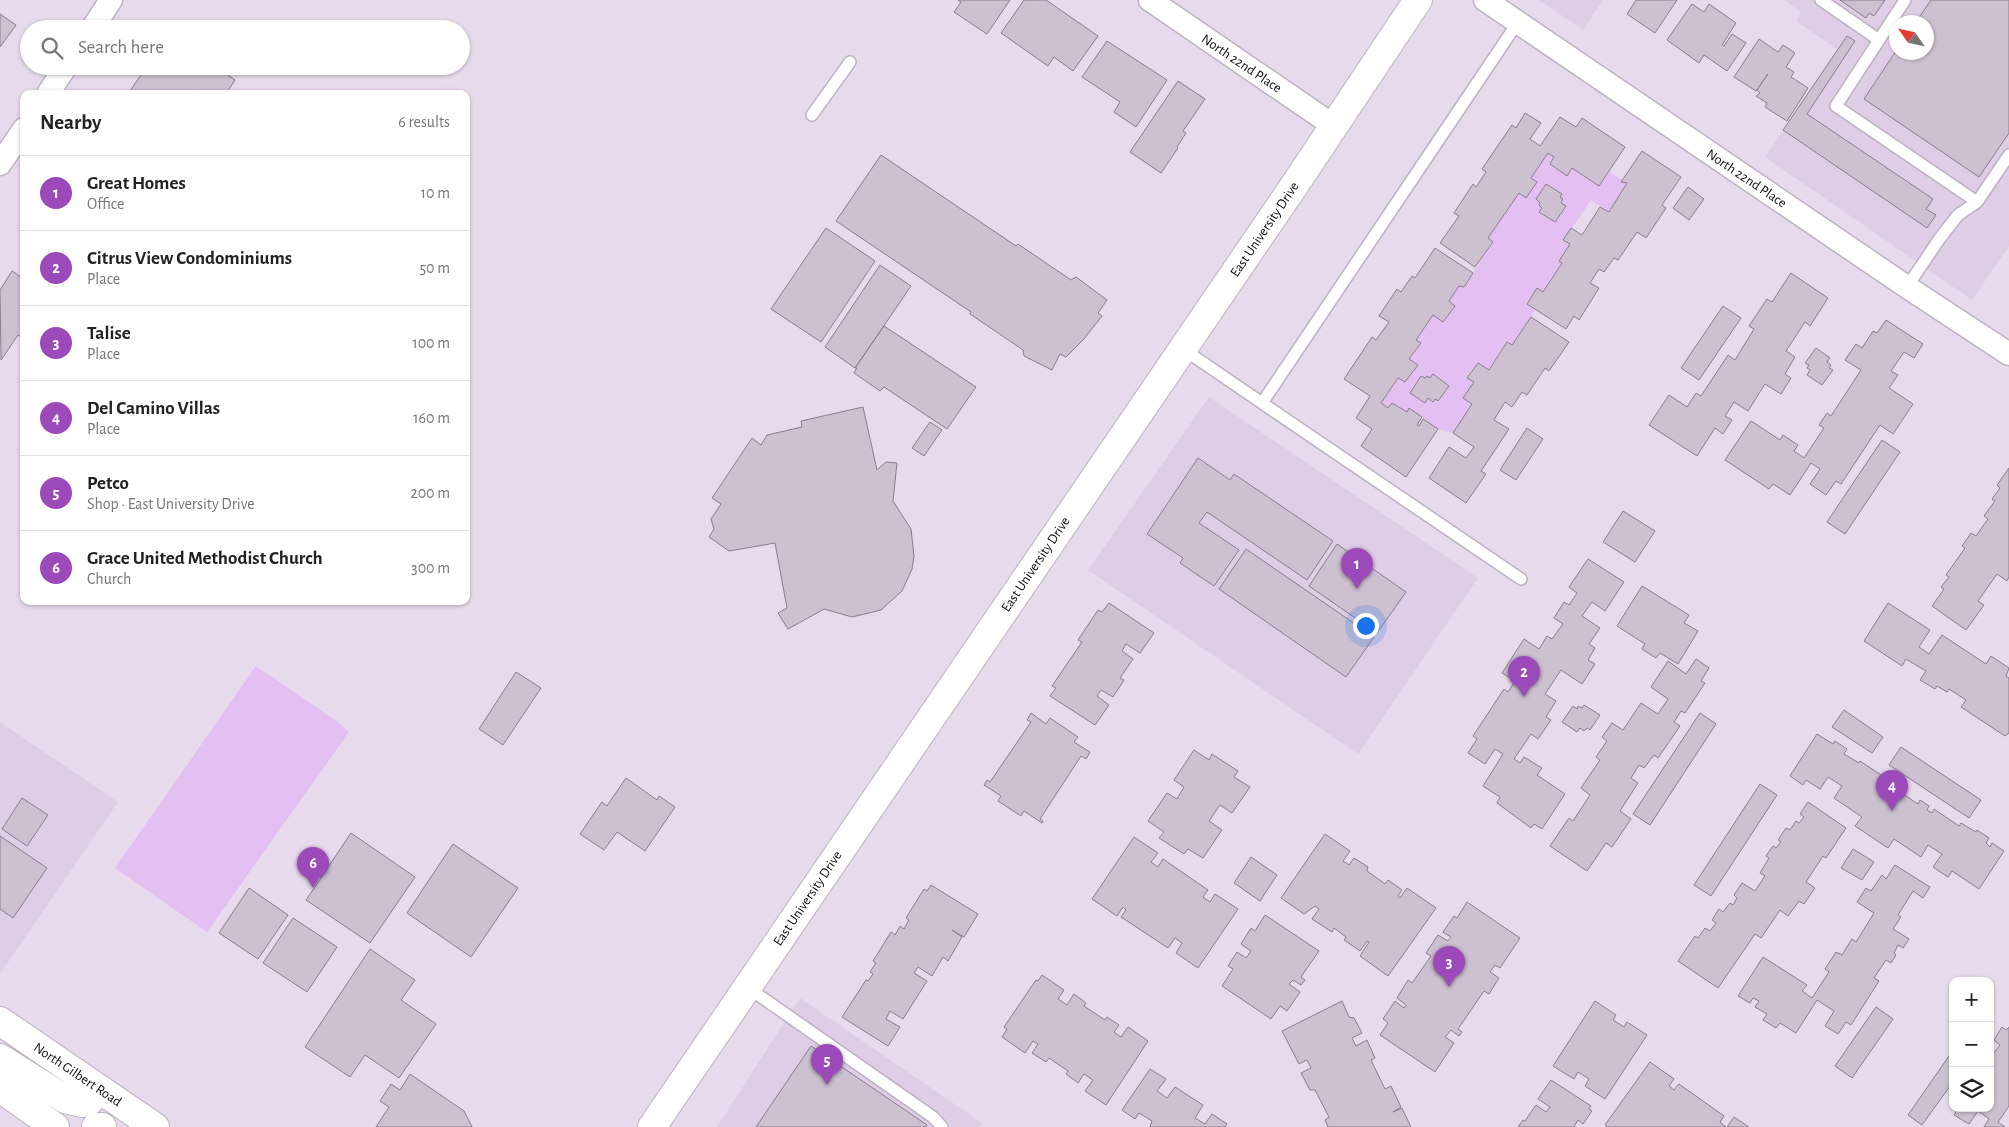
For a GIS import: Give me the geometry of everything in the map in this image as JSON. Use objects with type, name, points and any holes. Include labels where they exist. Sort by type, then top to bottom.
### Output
[{"type":"main road","name":"East University Drive","points":[[652,1127],[1418,0]]},
{"type":"main road","name":"North Gilbert Road","points":[[0,1021],[155,1127]]},
{"type":"main road","points":[[0,1058],[65,1099],[82,1103],[88,1102],[101,1090]]},
{"type":"main road","points":[[0,1088],[55,1127]]},
{"type":"main road","points":[[96,1127],[102,1127]]},
{"type":"street","points":[[98,20],[111,0]]},
{"type":"street","name":"North 22nd Place","points":[[1150,0],[1334,126]]},
{"type":"street","name":"North 22nd Place","points":[[1486,0],[1908,288],[2009,354]]},
{"type":"street","points":[[51,90],[60,75]]},
{"type":"street","points":[[0,164],[20,135]]},
{"type":"lane","points":[[1821,0],[1879,40]]},
{"type":"lane","points":[[1905,0],[1836,106],[1977,202]]},
{"type":"lane","points":[[1262,403],[1518,22]]},
{"type":"lane","points":[[812,114],[850,62]]},
{"type":"lane","points":[[1908,288],[1940,238],[1958,215],[1977,202],[2009,155]]},
{"type":"lane","points":[[1182,349],[1521,579]]},
{"type":"lane","points":[[746,987],[933,1117],[942,1127]]},
{"type":"shaded area","points":[[1539,0],[1603,0],[1583,30]]},
{"type":"shaded area","points":[[1784,0],[2009,0],[2009,246],[1972,300],[1765,157],[1838,50],[1796,21],[1801,12]]},
{"type":"shaded area","points":[[1548,153],[1554,157],[1550,164],[1567,175],[1572,168],[1599,186],[1609,172],[1623,180],[1622,182],[1627,183],[1609,212],[1591,200],[1564,240],[1570,244],[1559,261],[1562,263],[1543,292],[1537,288],[1527,304],[1535,310],[1512,345],[1507,342],[1489,370],[1478,363],[1468,378],[1474,382],[1463,398],[1472,404],[1453,433],[1438,429],[1410,409],[1407,412],[1393,403],[1388,408],[1381,403],[1398,378],[1405,382],[1417,365],[1409,359],[1420,344],[1416,340],[1433,315],[1443,322],[1455,306],[1449,301],[1459,286],[1464,287],[1493,242],[1488,238],[1519,193],[1526,197],[1537,182],[1531,178]],"holes":[[[1546,184],[1561,194],[1560,197],[1563,200],[1561,203],[1565,206],[1555,222],[1540,212],[1542,208],[1536,200]],[[1433,374],[1449,386],[1438,401],[1435,399],[1433,402],[1428,398],[1424,403],[1410,393],[1421,376],[1430,378]]]},
{"type":"shaded area","points":[[1209,397],[1478,578],[1358,754],[1088,570]]},
{"type":"shaded area","points":[[256,666],[338,722],[349,732],[207,932],[115,868]]},
{"type":"shaded area","points":[[0,722],[118,802],[0,974]]},
{"type":"shaded area","points":[[800,998],[982,1123],[979,1127],[717,1127]]},
{"type":"building","points":[[958,0],[1010,0],[987,34],[954,12],[961,2]]},
{"type":"building","points":[[1024,0],[1046,0],[1098,36],[1073,71],[1054,57],[1048,66],[1001,33]]},
{"type":"building","points":[[1636,0],[1677,0],[1655,33],[1627,14]]},
{"type":"building","points":[[1840,0],[1885,0],[1874,16],[1869,13],[1866,18]]},
{"type":"building","points":[[1931,0],[2009,0],[2009,133],[1979,177],[1864,99],[1890,60],[1934,60],[1934,15],[1921,15]]},
{"type":"building","points":[[1692,4],[1704,12],[1709,4],[1736,23],[1722,45],[1724,46],[1732,34],[1746,43],[1727,71],[1704,55],[1699,63],[1667,40]]},
{"type":"building","points":[[0,14],[16,25],[0,47]]},
{"type":"building","points":[[1847,36],[1855,41],[1807,114],[1933,199],[1926,209],[1936,215],[1927,228],[1783,130]]},
{"type":"building","points":[[1759,39],[1778,52],[1783,45],[1795,53],[1786,67],[1794,72],[1791,77],[1808,88],[1787,121],[1765,107],[1767,103],[1756,96],[1760,93],[1757,90],[1768,74],[1756,91],[1734,77]]},
{"type":"building","points":[[1107,41],[1167,80],[1136,127],[1114,112],[1120,102],[1082,77]]},
{"type":"building","points":[[141,75],[228,75],[235,80],[229,90],[131,90]]},
{"type":"building","points":[[1178,81],[1205,99],[1183,131],[1186,133],[1161,173],[1130,152]]},
{"type":"building","points":[[1525,113],[1541,123],[1530,139],[1540,146],[1560,117],[1576,127],[1582,118],[1625,147],[1599,186],[1572,168],[1567,176],[1550,164],[1554,157],[1548,153],[1531,178],[1537,182],[1526,198],[1519,193],[1488,238],[1493,242],[1475,267],[1440,243],[1459,216],[1454,213],[1473,184],[1476,187],[1486,172],[1482,169],[1512,125],[1516,128]]},
{"type":"building","points":[[1642,151],[1681,177],[1662,205],[1666,208],[1646,238],[1637,232],[1618,260],[1614,258],[1604,272],[1599,269],[1590,283],[1599,288],[1579,320],[1574,316],[1566,329],[1527,304],[1537,288],[1543,292],[1562,263],[1559,261],[1570,244],[1563,240],[1571,228],[1582,235],[1600,207],[1609,212],[1627,183],[1621,182]]},
{"type":"building","points":[[881,155],[1016,246],[1018,244],[1071,280],[1076,277],[1107,300],[1098,313],[1102,316],[1083,340],[1066,357],[1060,354],[1052,370],[1024,356],[1023,350],[970,314],[971,312],[836,221]]},
{"type":"building","points":[[1546,184],[1562,194],[1560,197],[1563,199],[1561,203],[1566,206],[1555,222],[1539,212],[1542,208],[1536,199]]},
{"type":"building","points":[[1688,187],[1704,199],[1689,220],[1673,208]]},
{"type":"building","points":[[826,228],[875,261],[821,342],[771,309]]},
{"type":"building","points":[[1435,248],[1473,273],[1464,287],[1459,286],[1449,301],[1455,306],[1443,322],[1433,315],[1416,340],[1421,343],[1409,359],[1418,365],[1405,382],[1398,378],[1381,403],[1388,408],[1392,403],[1407,412],[1409,408],[1422,417],[1417,425],[1419,426],[1423,419],[1438,429],[1406,477],[1361,446],[1372,429],[1356,418],[1370,396],[1344,379],[1372,337],[1376,340],[1389,322],[1379,316],[1397,289],[1401,292],[1412,276],[1415,278]]},
{"type":"building","points":[[880,265],[911,286],[855,368],[825,347]]},
{"type":"building","points":[[12,271],[20,276],[20,336],[18,335],[1,360],[0,290]]},
{"type":"building","points":[[1791,273],[1828,298],[1810,326],[1805,322],[1786,351],[1795,357],[1785,374],[1791,378],[1781,394],[1765,384],[1748,411],[1734,402],[1725,416],[1732,420],[1723,434],[1715,428],[1697,456],[1649,425],[1669,395],[1687,407],[1696,393],[1701,396],[1728,355],[1735,360],[1754,329],[1749,326],[1767,299],[1772,302]]},
{"type":"building","points":[[1723,306],[1741,318],[1699,380],[1681,368]]},
{"type":"building","points":[[1531,317],[1569,342],[1549,371],[1545,368],[1527,395],[1522,392],[1512,407],[1505,402],[1494,420],[1509,429],[1481,471],[1486,474],[1466,503],[1429,478],[1449,447],[1466,458],[1474,447],[1453,433],[1472,404],[1463,398],[1474,382],[1467,378],[1478,363],[1489,370],[1507,342],[1512,345]]},
{"type":"building","points":[[1886,320],[1923,344],[1914,358],[1904,352],[1891,371],[1898,375],[1889,388],[1913,404],[1893,434],[1880,425],[1841,484],[1836,481],[1826,495],[1810,484],[1820,469],[1811,463],[1790,495],[1773,484],[1769,489],[1725,460],[1751,421],[1780,440],[1783,435],[1798,445],[1794,451],[1804,458],[1824,428],[1819,425],[1827,413],[1831,416],[1861,370],[1845,360],[1856,344],[1862,348],[1873,331],[1877,333]]},
{"type":"building","points":[[884,326],[976,387],[947,429],[884,387],[880,391],[854,373],[857,368],[855,368]]},
{"type":"building","points":[[1816,348],[1830,358],[1827,362],[1831,365],[1829,368],[1833,370],[1822,385],[1807,375],[1810,370],[1807,368],[1809,365],[1805,363]]},
{"type":"building","points":[[1433,374],[1449,386],[1438,401],[1435,399],[1433,402],[1428,398],[1425,403],[1410,393],[1421,376],[1430,378]]},
{"type":"building","points":[[863,407],[877,470],[886,462],[897,463],[893,501],[911,529],[914,556],[912,569],[902,591],[881,610],[852,617],[824,609],[788,629],[778,613],[787,608],[775,543],[729,551],[709,537],[714,529],[711,519],[721,504],[712,498],[752,438],[761,445],[767,435],[802,427],[801,421]]},
{"type":"building","points":[[930,422],[942,430],[924,456],[912,448]]},
{"type":"building","points":[[1527,428],[1543,439],[1516,480],[1500,470]]},
{"type":"building","points":[[1882,440],[1900,452],[1845,534],[1827,522]]},
{"type":"building","points":[[1198,458],[1230,480],[1234,474],[1333,541],[1307,580],[1207,512],[1199,523],[1239,550],[1214,586],[1180,563],[1183,558],[1147,534]]},
{"type":"building","points":[[2009,468],[2009,577],[2007,581],[1997,574],[1978,601],[1984,605],[1966,630],[1932,606],[1944,589],[1941,587],[1949,577],[1946,575],[1965,548],[1962,546],[1971,533],[1976,536],[1988,519],[1984,516],[1995,501],[1992,499],[2000,488],[1997,485]]},
{"type":"building","points":[[1623,511],[1655,531],[1635,562],[1603,542]]},
{"type":"building","points":[[1337,544],[1406,592],[1377,633],[1309,586]]},
{"type":"building","points":[[1246,549],[1374,637],[1346,677],[1219,589]]},
{"type":"building","points":[[1588,559],[1624,582],[1605,611],[1592,602],[1582,616],[1600,628],[1589,644],[1595,648],[1588,660],[1595,664],[1582,684],[1561,670],[1545,694],[1556,701],[1546,717],[1551,720],[1538,739],[1531,734],[1514,759],[1520,763],[1524,757],[1542,768],[1537,775],[1565,794],[1542,829],[1534,824],[1531,828],[1497,803],[1500,797],[1483,786],[1503,754],[1495,749],[1485,764],[1468,753],[1477,739],[1473,736],[1504,689],[1508,692],[1515,681],[1502,673],[1524,639],[1539,649],[1547,636],[1552,639],[1563,624],[1554,618],[1564,602],[1569,605],[1577,593],[1569,587]]},
{"type":"building","points":[[1642,586],[1689,615],[1684,623],[1698,631],[1678,664],[1660,653],[1656,658],[1642,649],[1645,644],[1617,626]]},
{"type":"building","points":[[1109,603],[1154,633],[1140,653],[1126,644],[1122,651],[1133,659],[1120,678],[1124,680],[1113,697],[1101,690],[1097,696],[1109,705],[1095,725],[1050,696],[1056,688],[1052,686],[1082,642],[1078,640],[1098,610],[1102,612]]},
{"type":"building","points":[[1888,603],[1930,630],[1919,647],[1929,654],[1942,635],[1986,664],[1991,656],[2009,668],[2006,676],[2009,678],[2009,733],[2005,736],[1961,707],[1966,700],[1949,689],[1947,692],[1937,686],[1935,689],[1920,680],[1926,671],[1906,659],[1902,666],[1864,641]]},
{"type":"building","points":[[1696,659],[1709,668],[1701,681],[1705,683],[1685,713],[1681,711],[1674,722],[1680,726],[1658,758],[1654,755],[1644,768],[1639,765],[1631,778],[1638,783],[1620,811],[1631,819],[1612,847],[1606,843],[1587,871],[1550,846],[1569,818],[1573,821],[1590,795],[1581,788],[1600,760],[1596,757],[1607,741],[1602,737],[1612,723],[1623,730],[1641,703],[1658,714],[1668,699],[1651,687],[1668,661],[1686,674]]},
{"type":"building","points":[[516,672],[541,688],[503,745],[479,729]]},
{"type":"building","points":[[1584,705],[1600,715],[1590,730],[1587,728],[1584,731],[1580,728],[1577,732],[1562,722],[1573,706],[1577,709],[1578,706],[1582,708]]},
{"type":"building","points":[[1844,710],[1883,737],[1872,753],[1832,727]]},
{"type":"building","points":[[1031,713],[1046,724],[1050,718],[1078,737],[1074,742],[1090,752],[1086,759],[1081,756],[1040,819],[1043,821],[1042,823],[1024,811],[1021,816],[998,801],[1001,796],[984,785],[987,780],[990,782],[1031,722],[1027,720]]},
{"type":"building","points":[[1700,713],[1716,724],[1650,825],[1633,814]]},
{"type":"building","points":[[1817,734],[1833,744],[1835,741],[1847,749],[1844,754],[1859,763],[1860,761],[1887,779],[1882,787],[1900,799],[1903,794],[1918,804],[1920,800],[1929,806],[1927,810],[1932,813],[1934,809],[1959,826],[1961,823],[1976,832],[1977,830],[1989,838],[1986,843],[1990,847],[1992,843],[2004,851],[1979,889],[1952,871],[1948,877],[1933,867],[1942,854],[1928,845],[1921,857],[1894,839],[1888,848],[1855,826],[1862,817],[1834,798],[1842,786],[1828,777],[1820,789],[1806,780],[1803,785],[1790,776]]},
{"type":"building","points":[[1901,747],[1981,800],[1969,818],[1889,765]]},
{"type":"building","points":[[1194,750],[1209,760],[1212,754],[1238,771],[1234,777],[1250,787],[1232,813],[1220,805],[1209,821],[1222,830],[1203,858],[1188,849],[1184,854],[1159,838],[1164,832],[1148,821],[1167,793],[1177,799],[1184,787],[1174,780]]},
{"type":"building","points":[[626,778],[657,800],[659,796],[675,807],[645,851],[617,832],[604,850],[580,834],[602,802],[607,806]]},
{"type":"building","points":[[1760,784],[1777,795],[1711,896],[1694,885]]},
{"type":"building","points":[[22,798],[48,815],[27,846],[2,829]]},
{"type":"building","points":[[1808,802],[1846,828],[1826,858],[1823,856],[1806,882],[1815,888],[1804,904],[1799,901],[1788,916],[1780,910],[1761,938],[1755,934],[1718,988],[1678,961],[1695,936],[1698,938],[1705,928],[1710,931],[1716,923],[1712,920],[1719,909],[1723,912],[1730,903],[1733,905],[1737,898],[1734,895],[1742,883],[1755,891],[1765,876],[1760,873],[1769,858],[1766,856],[1773,846],[1776,848],[1781,842],[1778,840],[1786,828],[1790,830],[1796,821],[1799,823],[1804,817],[1800,814]]},
{"type":"building","points":[[351,833],[415,877],[370,943],[306,900]]},
{"type":"building","points":[[1325,834],[1350,851],[1343,861],[1349,865],[1354,858],[1368,867],[1367,871],[1385,884],[1388,880],[1402,890],[1398,896],[1400,898],[1407,888],[1436,908],[1388,976],[1360,956],[1369,942],[1367,941],[1360,951],[1344,940],[1346,937],[1334,928],[1332,932],[1312,919],[1319,909],[1315,906],[1304,914],[1281,898]]},
{"type":"building","points":[[0,836],[47,868],[13,918],[0,909]]},
{"type":"building","points":[[1134,837],[1158,853],[1151,862],[1158,867],[1163,859],[1208,890],[1203,897],[1210,902],[1215,894],[1238,909],[1198,968],[1176,953],[1182,943],[1175,938],[1168,948],[1121,917],[1126,910],[1123,907],[1117,916],[1092,899]]},
{"type":"building","points":[[453,844],[518,888],[471,957],[407,913]]},
{"type":"building","points":[[1853,849],[1874,862],[1862,880],[1841,868]]},
{"type":"building","points":[[1251,857],[1277,875],[1260,901],[1234,883]]},
{"type":"building","points":[[1895,865],[1930,887],[1923,898],[1913,891],[1898,915],[1901,917],[1893,929],[1909,939],[1903,948],[1898,945],[1894,953],[1896,955],[1891,963],[1886,960],[1874,978],[1879,981],[1851,1025],[1846,1022],[1838,1034],[1825,1026],[1834,1011],[1817,1000],[1796,1033],[1780,1023],[1776,1028],[1763,1020],[1767,1014],[1755,1007],[1759,1001],[1753,998],[1750,1003],[1738,996],[1763,957],[1807,985],[1802,991],[1812,998],[1829,972],[1825,969],[1836,952],[1842,955],[1852,939],[1856,942],[1874,913],[1857,902],[1866,888],[1871,891],[1882,875],[1886,879]]},
{"type":"building","points":[[931,885],[978,914],[964,937],[952,930],[962,937],[948,961],[943,957],[932,976],[918,967],[914,973],[927,981],[903,1019],[890,1011],[886,1019],[900,1027],[888,1046],[842,1017],[866,980],[868,981],[873,974],[870,972],[876,963],[873,961],[891,932],[895,935],[900,926],[904,929],[909,920],[906,918],[924,889],[927,891]]},
{"type":"building","points":[[249,888],[288,915],[258,959],[219,933]]},
{"type":"building","points":[[1467,902],[1520,938],[1500,968],[1495,965],[1490,972],[1499,978],[1489,994],[1484,991],[1458,1029],[1462,1032],[1459,1036],[1451,1030],[1445,1037],[1454,1043],[1435,1072],[1380,1035],[1388,1023],[1383,1019],[1395,1001],[1404,1008],[1406,1005],[1397,998],[1408,980],[1412,983],[1431,956],[1426,953],[1438,935],[1448,941],[1451,937],[1443,932],[1454,916],[1457,918]]},
{"type":"building","points":[[1265,915],[1319,951],[1301,977],[1305,980],[1301,985],[1293,980],[1289,984],[1300,992],[1287,1011],[1280,1006],[1271,1019],[1222,986],[1233,969],[1228,966],[1237,952],[1246,958],[1251,951],[1241,944],[1251,928],[1255,931]]},
{"type":"building","points":[[293,918],[337,947],[307,992],[263,963]]},
{"type":"building","points":[[370,949],[415,980],[401,1000],[436,1024],[399,1078],[365,1055],[350,1077],[305,1047]]},
{"type":"building","points":[[1042,975],[1064,990],[1058,999],[1067,1005],[1074,994],[1086,1003],[1084,1006],[1105,1020],[1107,1017],[1119,1025],[1114,1032],[1121,1037],[1128,1027],[1148,1041],[1106,1105],[1085,1091],[1093,1080],[1084,1074],[1078,1083],[1066,1074],[1068,1071],[1049,1058],[1046,1062],[1032,1053],[1038,1044],[1033,1041],[1025,1053],[1002,1037],[1007,1029],[1004,1027],[1036,980],[1038,981]]},
{"type":"building","points":[[1342,1001],[1349,1017],[1354,1018],[1362,1033],[1352,1038],[1356,1046],[1367,1040],[1375,1058],[1371,1060],[1385,1089],[1391,1086],[1401,1107],[1393,1112],[1402,1108],[1411,1127],[1328,1127],[1325,1120],[1329,1117],[1315,1090],[1310,1090],[1301,1073],[1311,1068],[1307,1060],[1299,1064],[1282,1031]]},
{"type":"building","points":[[1595,1001],[1616,1015],[1613,1020],[1624,1027],[1627,1022],[1647,1035],[1605,1099],[1585,1086],[1589,1079],[1578,1072],[1574,1079],[1553,1066]]},
{"type":"building","points":[[1876,1007],[1893,1019],[1852,1078],[1835,1066]]},
{"type":"building","points":[[2002,1027],[2006,1030],[2009,1027],[2009,1106],[1998,1122],[2005,1127],[1984,1127],[1989,1119],[1979,1112],[1994,1112],[1994,1053],[2000,1045],[1994,1040]]},
{"type":"building","points":[[811,1046],[927,1125],[926,1127],[756,1127]]},
{"type":"building","points":[[1949,1056],[1949,1088],[1922,1125],[1908,1115]]},
{"type":"building","points":[[1650,1062],[1674,1079],[1669,1086],[1674,1090],[1679,1084],[1724,1116],[1720,1122],[1726,1127],[1607,1127],[1605,1125]]},
{"type":"building","points":[[1150,1069],[1166,1079],[1157,1091],[1167,1098],[1175,1087],[1203,1105],[1195,1118],[1205,1124],[1212,1114],[1227,1124],[1225,1127],[1150,1127],[1152,1121],[1139,1113],[1135,1119],[1122,1110]]},
{"type":"building","points":[[410,1074],[464,1111],[472,1127],[376,1127],[389,1107],[380,1101],[391,1084],[400,1090]]},
{"type":"building","points":[[1551,1080],[1591,1106],[1589,1109],[1592,1111],[1583,1124],[1578,1120],[1574,1127],[1518,1127],[1523,1120],[1525,1121],[1536,1105],[1546,1112],[1550,1107],[1538,1099]]},
{"type":"building","points":[[1956,1112],[1977,1112],[1969,1124],[1954,1115]]},
{"type":"building","points":[[1734,1117],[1749,1127],[1727,1127]]},
{"type":"place","name":"Great Homes","points":[[1357,589]]},
{"type":"place","name":"Citrus View Condominiums","points":[[1524,697]]},
{"type":"place","name":"Del Camino Villas","points":[[1892,811]]},
{"type":"place","name":"Grace United Methodist Church","points":[[313,888]]},
{"type":"place","name":"Talise","points":[[1449,987]]},
{"type":"place","name":"Petco","points":[[827,1085]]}]
